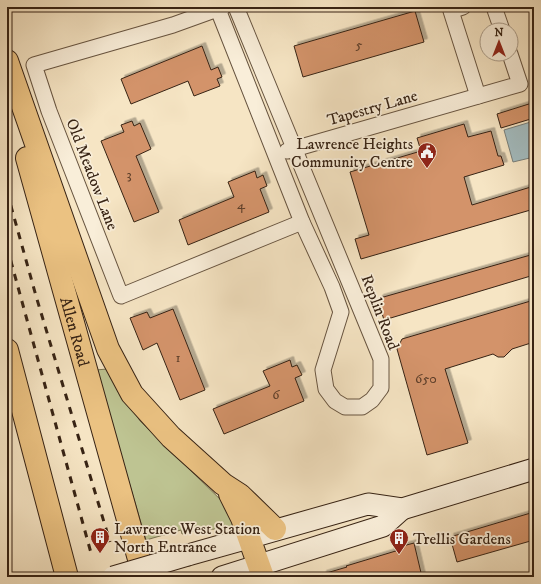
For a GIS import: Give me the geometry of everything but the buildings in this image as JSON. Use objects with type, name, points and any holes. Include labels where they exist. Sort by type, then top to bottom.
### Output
[{"type":"highway","points":[[7,61],[108,349],[132,394],[171,437],[223,484],[240,495],[275,529]]},
{"type":"highway","name":"Allen Road","points":[[7,86],[144,577]]},
{"type":"highway","points":[[7,350],[67,577]]},
{"type":"highway","points":[[223,484],[235,503],[262,572]]},
{"type":"main road","points":[[113,577],[275,529],[368,504],[402,509],[534,470]]},
{"type":"main road","points":[[222,577],[262,572],[383,526],[402,509]]},
{"type":"street","name":"Replin Road","points":[[219,8],[302,222],[332,287],[341,312],[323,370],[326,389],[335,401],[345,408],[362,407],[372,400],[381,388],[381,359],[236,7]]},
{"type":"street","points":[[464,7],[451,11],[478,96]]},
{"type":"street","points":[[494,7],[499,22]]},
{"type":"street","name":"Old Meadow Lane","points":[[219,8],[173,26],[34,66],[49,111],[121,296],[302,222]]},
{"type":"street","name":"Tapestry Lane","points":[[276,154],[520,84],[513,62]]},
{"type":"green space","points":[[107,369],[140,421],[227,506],[234,524],[231,527],[194,531],[182,534],[181,530],[146,540],[96,370]]},
{"type":"water","points":[[534,121],[534,157],[513,162],[504,130]]},
{"type":"railway","points":[[7,192],[36,296],[110,542]]},
{"type":"railway","points":[[7,247],[91,553]]},
{"type":"place","name":"Lawrence Heights Community Centre","points":[[427,169]]},
{"type":"place","name":"Lawrence West Station North Entrance","points":[[100,554]]},
{"type":"place","name":"Trellis Gardens","points":[[399,555]]}]
